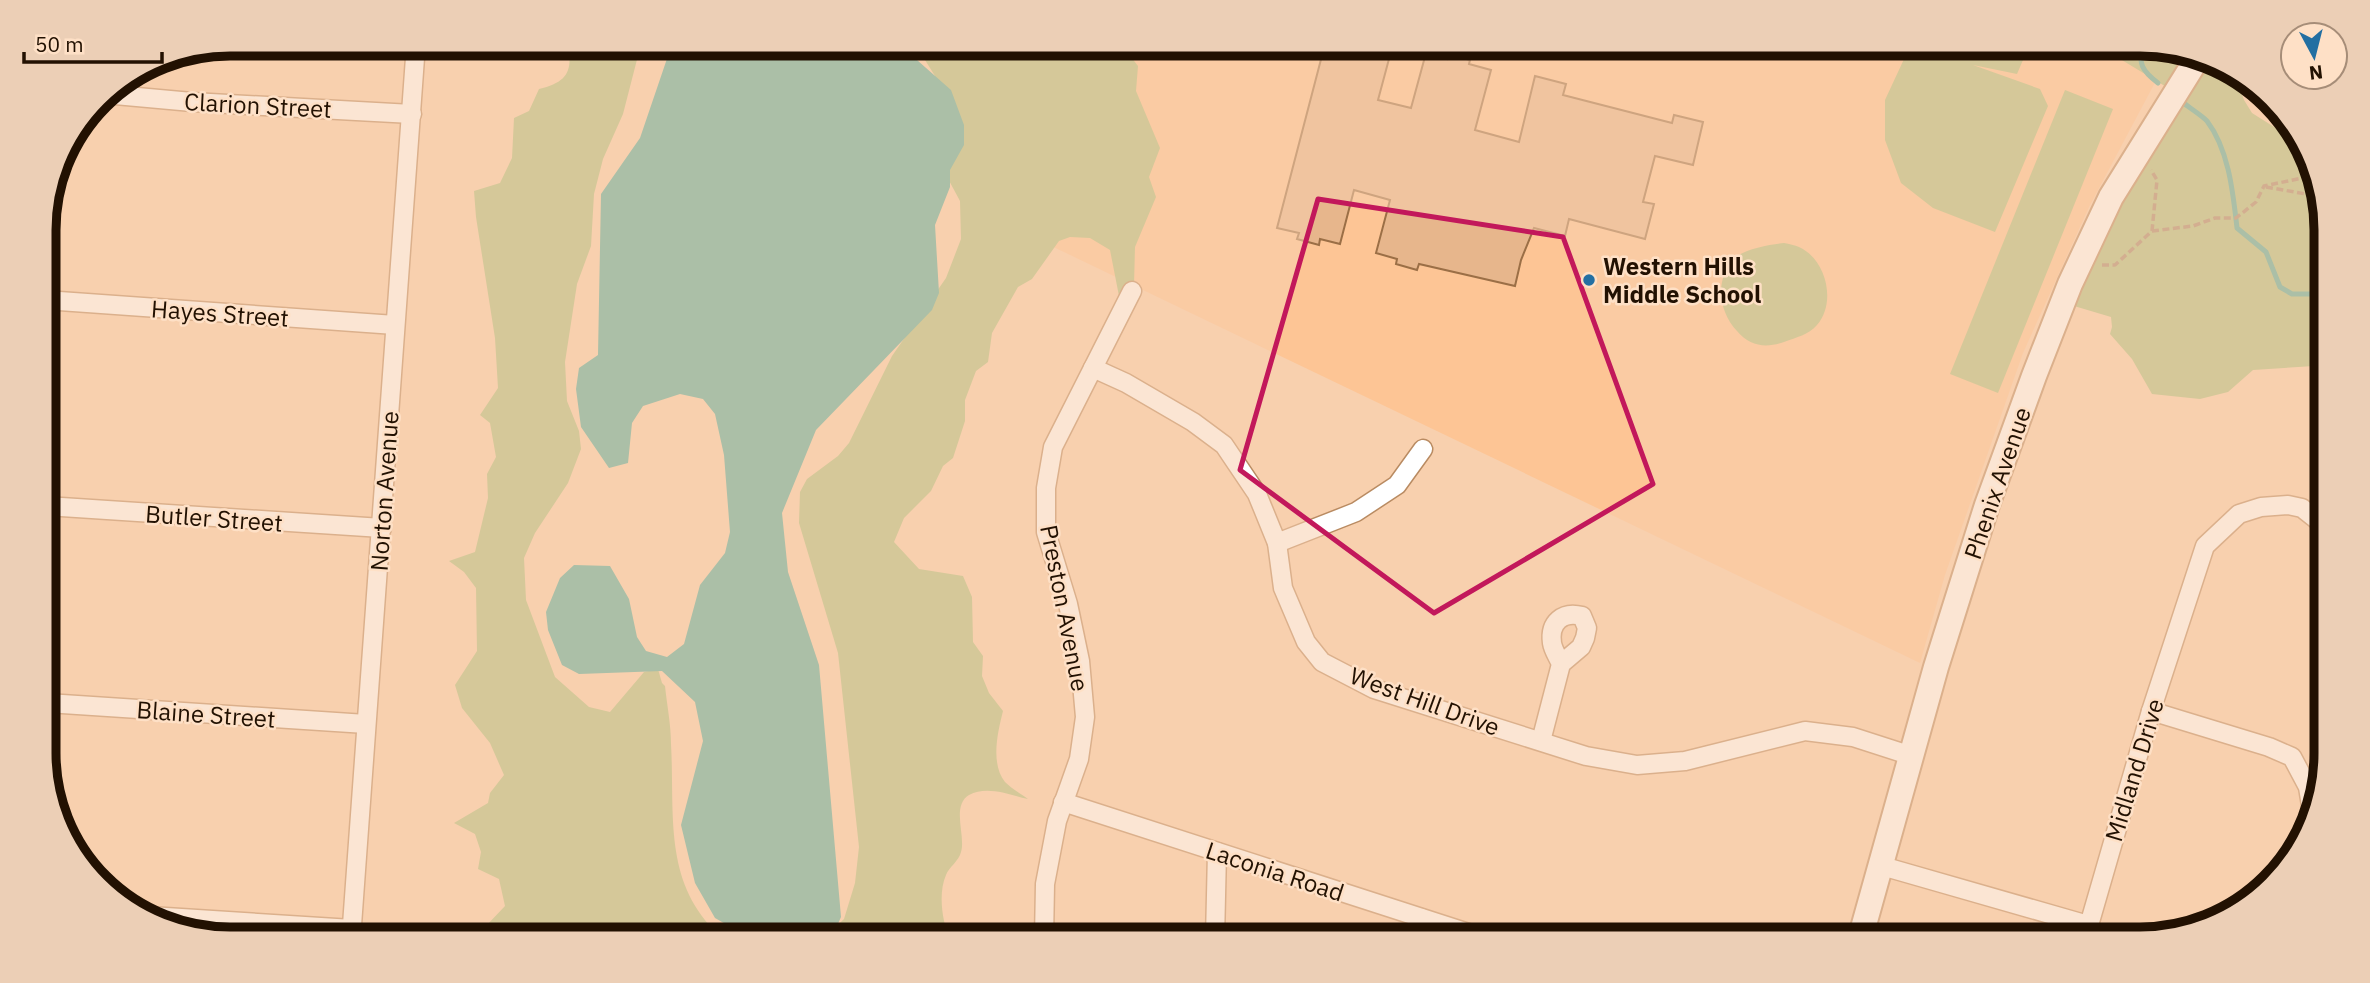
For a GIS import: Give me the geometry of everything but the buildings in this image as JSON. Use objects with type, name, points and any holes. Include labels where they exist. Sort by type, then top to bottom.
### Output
[{"type":"main road","name":"Phenix Avenue","points":[[1864,927],[1936,667],[1987,505],[2034,376],[2079,265],[2111,197],[2194,64]]},
{"type":"street","name":"Norton Avenue","points":[[352,927],[415,56]]},
{"type":"street","name":"Clarion Street","points":[[120,95],[412,114]]},
{"type":"street","name":"Preston Avenue","points":[[1044,927],[1045,884],[1063,802],[1079,759],[1085,717],[1080,661],[1068,604],[1046,532],[1046,488],[1053,447],[1132,291]]},
{"type":"street","name":"Hayes Street","points":[[56,301],[395,325]]},
{"type":"street","name":"West Hill Drive","points":[[1093,368],[1126,383],[1182,415],[1224,445],[1257,494],[1277,543],[1283,588],[1306,642],[1322,662],[1374,689],[1586,756],[1637,765],[1685,761],[1805,731],[1853,737],[1912,757]]},
{"type":"street","points":[[1277,543],[1356,512],[1396,485],[1423,449]]},
{"type":"street","name":"Midland Drive","points":[[2088,927],[2151,712],[2205,546],[2239,514],[2261,508],[2288,505],[2302,508],[2314,518]]},
{"type":"street","name":"Butler Street","points":[[56,507],[382,528]]},
{"type":"street","points":[[1541,741],[1561,664]]},
{"type":"street","name":"Blaine Street","points":[[56,704],[366,724]]},
{"type":"street","points":[[2151,712],[2269,747],[2292,757],[2309,794]]},
{"type":"street","name":"Laconia Road","points":[[1063,802],[1449,927]]},
{"type":"street","points":[[1215,927],[1217,852]]},
{"type":"street","name":"Midland Drive","points":[[1882,866],[2071,927]]},
{"type":"street","points":[[175,918],[273,927]]},
{"type":"street","points":[[1420,927],[1421,918]]},
{"type":"path","points":[[2140,151],[2157,180],[2152,231]]},
{"type":"path","points":[[2264,186],[2305,177]]},
{"type":"path","points":[[2079,265],[2115,265],[2152,231],[2193,226],[2215,218],[2236,218],[2256,202],[2264,186]]},
{"type":"path","points":[[2264,186],[2306,194],[2311,200]]},
{"type":"highlighted area","points":[[1318,199],[1563,237],[1653,484],[1434,613],[1240,470]]},
{"type":"shaded area","name":"Western Hills Middle School","points":[[999,56],[2151,56],[2168,58],[2089,207],[2023,353],[1945,575],[1920,663],[966,205]]},
{"type":"green space","points":[[569,56],[638,56],[623,114],[603,159],[594,194],[591,246],[577,284],[565,362],[567,401],[579,431],[581,449],[568,483],[535,533],[524,558],[526,600],[555,677],[589,707],[610,712],[644,672],[658,669],[665,686],[670,722],[673,824],[681,873],[690,897],[712,927],[477,927],[486,926],[505,906],[499,879],[478,869],[481,852],[475,834],[454,823],[488,803],[490,793],[504,775],[490,743],[462,708],[455,685],[477,651],[476,588],[464,572],[449,561],[475,552],[488,498],[487,474],[496,457],[490,423],[480,415],[498,388],[495,338],[474,191],[500,183],[512,158],[514,118],[529,111],[539,89],[562,79],[570,62]]},
{"type":"green space","points":[[922,56],[1130,56],[1138,66],[1136,91],[1160,148],[1149,177],[1156,197],[1135,247],[1134,285],[1128,286],[1119,296],[1110,250],[1090,238],[1070,237],[1059,241],[1032,279],[1018,287],[992,333],[988,362],[976,371],[965,400],[965,421],[953,458],[943,466],[931,491],[904,518],[894,542],[919,569],[963,576],[972,597],[973,642],[983,656],[982,676],[989,693],[1003,711],[996,747],[1000,774],[1005,782],[1028,799],[983,791],[969,795],[964,800],[960,814],[961,852],[947,872],[942,890],[946,927],[836,927],[844,919],[855,883],[859,847],[838,653],[799,523],[800,492],[807,479],[838,456],[849,443],[892,356],[946,278],[961,239],[960,201],[925,136],[935,90],[935,76]]},
{"type":"green space","points":[[1905,56],[2030,56],[2023,60],[2017,74],[1973,65],[2040,89],[2048,106],[1995,232],[1933,208],[1901,183],[1885,140],[1885,100]]},
{"type":"green space","points":[[2115,56],[2174,59],[2196,65],[2237,85],[2252,113],[2284,133],[2291,143],[2301,164],[2313,207],[2314,366],[2253,370],[2228,392],[2200,399],[2152,394],[2132,359],[2110,334],[2111,317],[2064,303],[2173,91]]},
{"type":"green space","points":[[2065,90],[2113,109],[1998,393],[1950,374]]},
{"type":"green space","points":[[1784,243],[1799,247],[1816,261],[1826,282],[1826,305],[1817,325],[1806,333],[1778,344],[1759,345],[1747,340],[1731,323],[1723,305],[1721,286],[1728,267],[1738,255]]},
{"type":"water","points":[[668,56],[914,56],[951,90],[964,125],[964,145],[950,170],[950,187],[935,225],[939,293],[932,310],[816,430],[782,513],[788,572],[819,665],[841,917],[837,927],[731,927],[715,918],[695,883],[681,825],[703,741],[695,702],[662,671],[579,674],[562,665],[548,630],[546,612],[560,578],[574,565],[610,566],[629,599],[637,637],[646,651],[667,657],[684,644],[700,585],[725,553],[730,532],[724,455],[715,414],[703,399],[680,394],[643,406],[632,423],[628,463],[609,468],[581,427],[576,389],[579,368],[598,355],[601,194],[640,138]]},
{"type":"waterway","points":[[2140,56],[2148,74],[2158,83]]},
{"type":"waterway","points":[[2185,104],[2207,121],[2220,145],[2229,172],[2237,228],[2266,252],[2280,287],[2292,294],[2314,294]]},
{"type":"place","name":"Western Hills Middle School","points":[[1589,280]]}]
